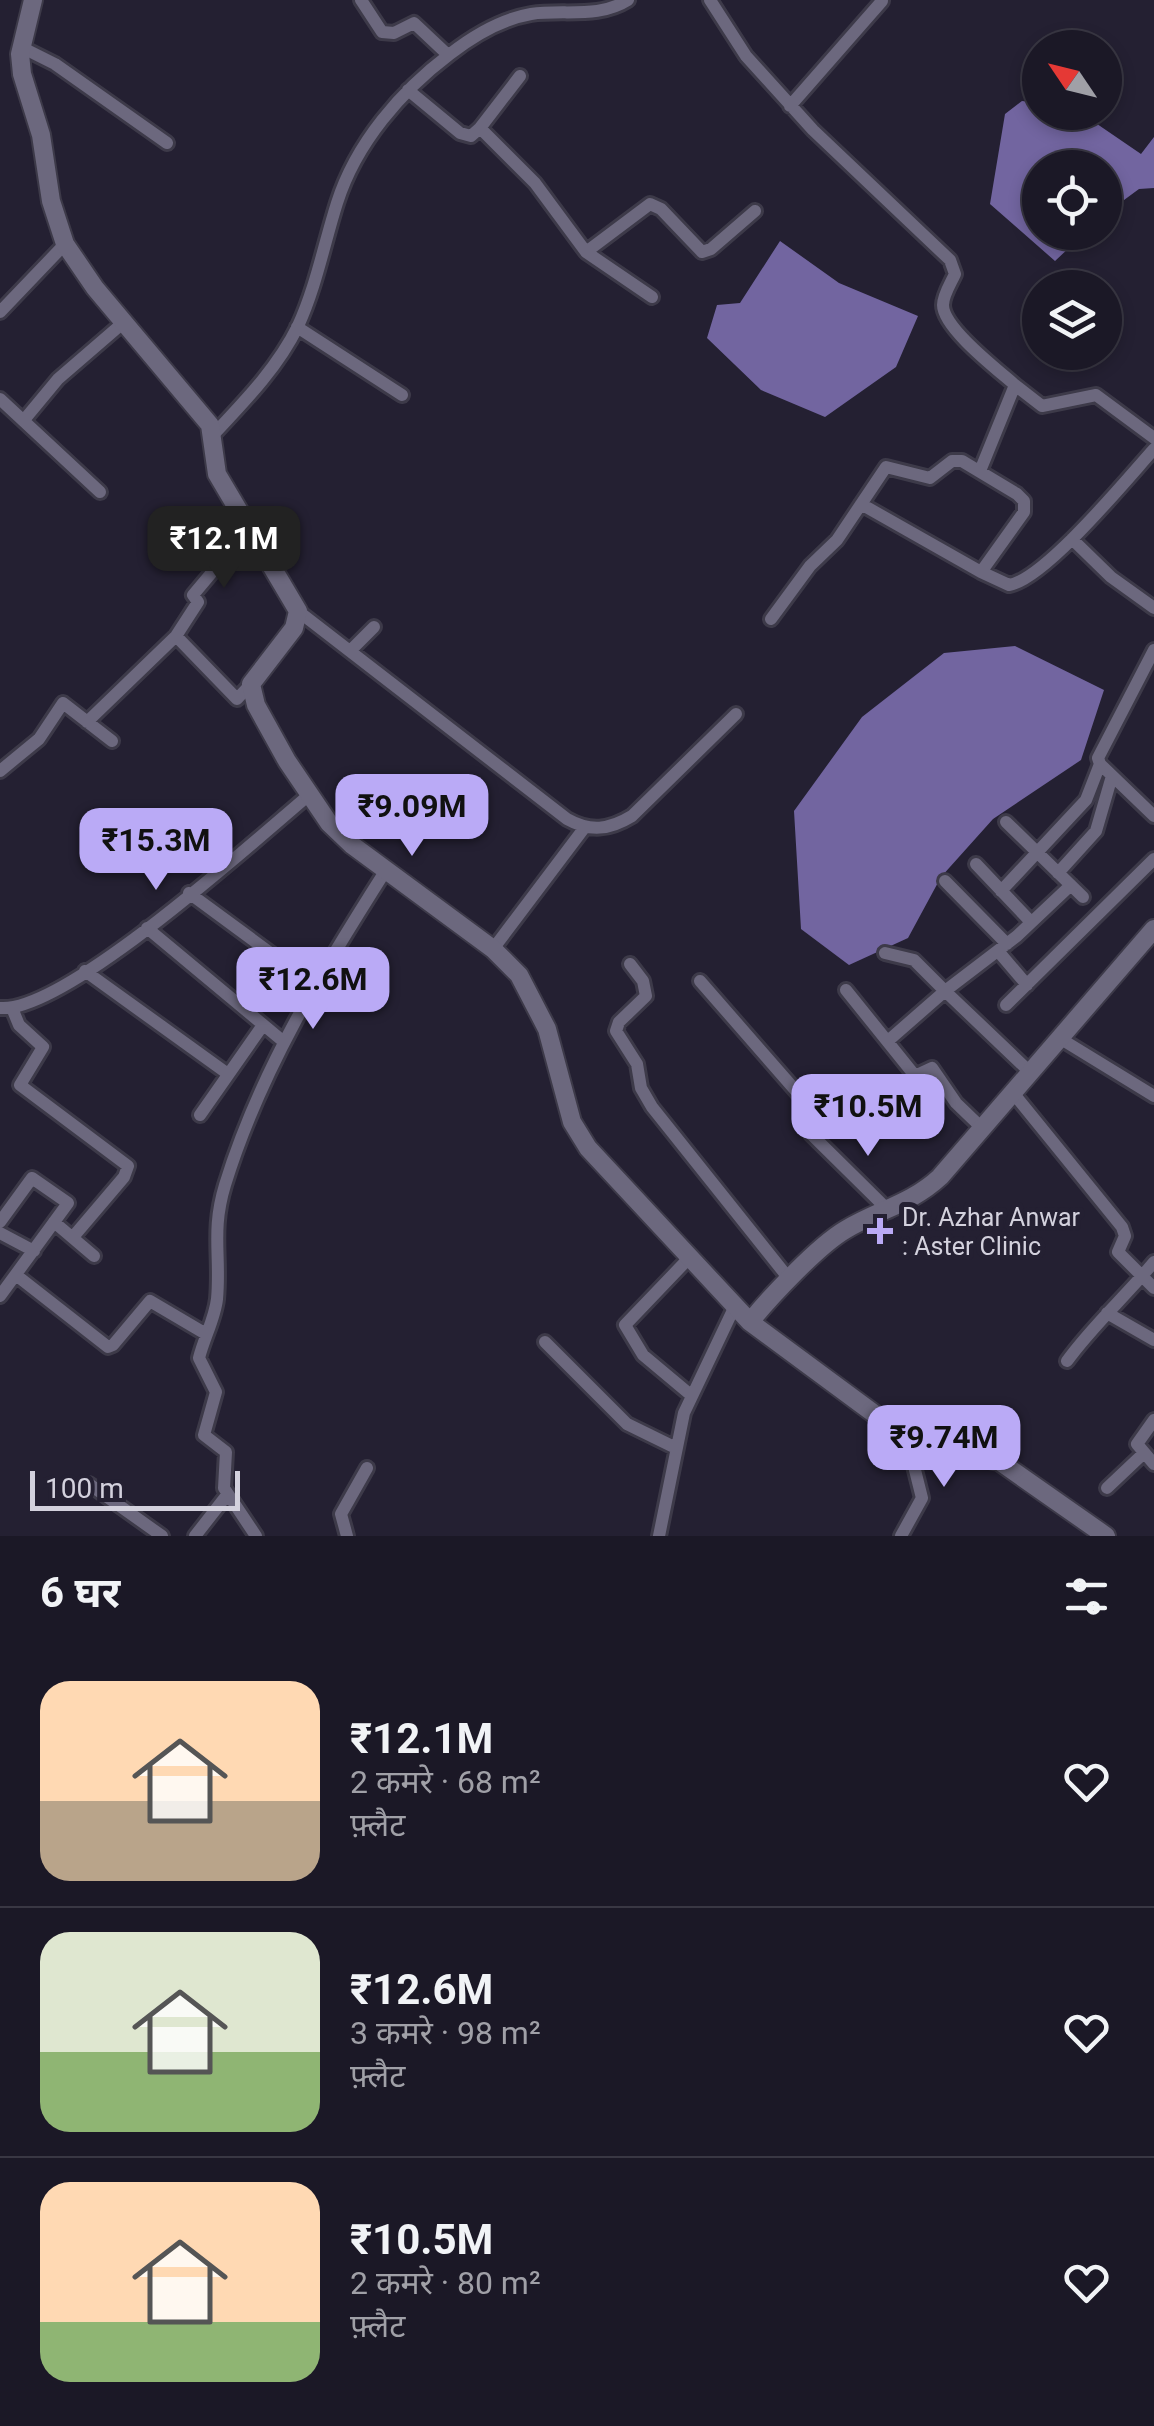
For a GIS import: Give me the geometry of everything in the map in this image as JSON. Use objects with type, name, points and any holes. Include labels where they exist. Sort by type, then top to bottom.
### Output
[{"type":"street","points":[[33,0],[21,47],[22,74],[41,136],[52,201],[65,244],[124,322],[202,413],[214,434],[214,466],[298,611],[566,820],[585,827],[608,828],[632,816],[736,714]]},
{"type":"street","points":[[360,0],[382,32],[394,33],[414,22],[448,55]]},
{"type":"street","points":[[214,434],[266,376],[297,327],[344,185],[368,140],[408,90],[448,55],[508,20],[532,14],[605,10],[628,0]]},
{"type":"street","points":[[710,0],[746,56],[790,106],[873,191],[950,260],[955,274],[945,296],[945,314],[960,334],[1042,406],[1096,395],[1154,438]]},
{"type":"street","points":[[790,106],[882,1]]},
{"type":"street","points":[[21,47],[55,64],[166,143]]},
{"type":"street","points":[[408,90],[460,133],[471,136],[520,76]]},
{"type":"street","points":[[480,128],[536,183],[586,252],[652,297]]},
{"type":"street","points":[[586,252],[650,204],[661,209],[702,252],[756,212]]},
{"type":"street","points":[[0,312],[65,244]]},
{"type":"street","points":[[24,420],[58,378],[124,322]]},
{"type":"street","points":[[297,327],[402,395]]},
{"type":"street","points":[[980,471],[1015,384]]},
{"type":"street","points":[[0,399],[100,492]]},
{"type":"street","points":[[861,504],[980,572],[1002,583],[1017,584],[1072,539],[1154,449]]},
{"type":"street","points":[[770,619],[810,566],[837,540],[886,467],[930,478],[957,460],[1017,494],[1026,507],[980,572]]},
{"type":"street","points":[[87,722],[176,636],[198,602],[193,595],[250,526]]},
{"type":"street","points":[[1072,539],[1111,577],[1154,608]]},
{"type":"street","points":[[176,636],[237,699],[294,628],[298,611]]},
{"type":"street","points":[[350,651],[374,627]]},
{"type":"street","points":[[1001,891],[1090,794],[1100,764],[1100,748],[1154,650]]},
{"type":"street","points":[[251,684],[256,704],[328,823],[493,949],[532,995],[548,1028],[577,1134],[734,1308],[907,1438],[922,1446],[998,1461],[1106,1536]]},
{"type":"street","points":[[0,771],[38,739],[63,703],[112,741]]},
{"type":"street","points":[[1100,764],[1154,816]]},
{"type":"street","points":[[1058,872],[1096,830],[1112,776]]},
{"type":"street","points":[[72,1238],[124,1178],[128,1166],[20,1085],[43,1047],[6,1008],[36,1001],[85,972],[147,928],[308,795]]},
{"type":"street","points":[[1006,822],[1083,897]]},
{"type":"street","points":[[493,949],[585,827]]},
{"type":"street","points":[[1006,1005],[1154,859]]},
{"type":"street","points":[[976,864],[1031,922]]},
{"type":"street","points":[[256,1536],[223,1484],[226,1452],[204,1435],[216,1392],[200,1364],[216,1306],[214,1233],[225,1186],[284,1042],[314,985],[386,870]]},
{"type":"street","points":[[944,881],[1003,948],[1027,985]]},
{"type":"street","points":[[888,1040],[1003,948],[1071,885]]},
{"type":"street","points":[[189,894],[314,985]]},
{"type":"street","points":[[147,928],[284,1042]]},
{"type":"street","points":[[750,1322],[839,1233],[924,1192],[1014,1094],[1154,928]]},
{"type":"street","points":[[885,953],[914,960],[986,1035],[1031,1073]]},
{"type":"street","points":[[630,964],[644,980],[646,996],[619,1022],[616,1031],[637,1064],[640,1088],[660,1119],[790,1280]]},
{"type":"street","points":[[85,972],[228,1074]]},
{"type":"street","points":[[700,982],[810,1107],[810,1134],[889,1212]]},
{"type":"street","points":[[846,990],[914,1074],[932,1068],[956,1103],[983,1129]]},
{"type":"street","points":[[200,1115],[263,1025]]},
{"type":"street","points":[[1061,1039],[1154,1096]]},
{"type":"street","points":[[1014,1094],[1122,1228],[1125,1236],[1118,1252],[1154,1288]]},
{"type":"street","points":[[0,1222],[32,1178],[68,1202],[0,1296]]},
{"type":"street","points":[[54,1222],[94,1256]]},
{"type":"street","points":[[0,1233],[34,1251]]},
{"type":"street","points":[[690,1257],[625,1324],[642,1355],[692,1396]]},
{"type":"street","points":[[1067,1360],[1154,1262]]},
{"type":"street","points":[[16,1275],[108,1347],[114,1346],[150,1301],[206,1334]]},
{"type":"street","points":[[658,1536],[676,1448],[692,1396],[734,1308]]},
{"type":"street","points":[[1107,1313],[1154,1340]]},
{"type":"street","points":[[546,1342],[627,1424],[676,1448]]},
{"type":"street","points":[[1107,1488],[1149,1458],[1137,1440],[1154,1420]]},
{"type":"street","points":[[900,1536],[922,1498],[907,1438]]},
{"type":"street","points":[[347,1536],[340,1514],[366,1468]]},
{"type":"street","points":[[89,1484],[162,1536]]},
{"type":"street","points":[[195,1536],[227,1495]]},
{"type":"shaded area","points":[[1022,101],[1022,130],[1106,130],[1141,154],[1154,137],[1154,188],[1139,189],[1122,202],[1122,150],[1022,150],[1022,232],[990,204],[1005,114]]},
{"type":"shaded area","points":[[780,241],[839,283],[918,316],[896,367],[825,417],[761,390],[707,338],[717,305],[740,303]]},
{"type":"shaded area","points":[[1042,250],[1067,250],[1055,261]]},
{"type":"shaded area","points":[[1015,646],[1104,690],[1081,760],[993,819],[941,877],[908,938],[849,965],[801,929],[794,811],[862,717],[944,653]]},
{"type":"place","name":"Dr. Azhar Anwar : Aster Clinic","points":[[880,1231]]}]
